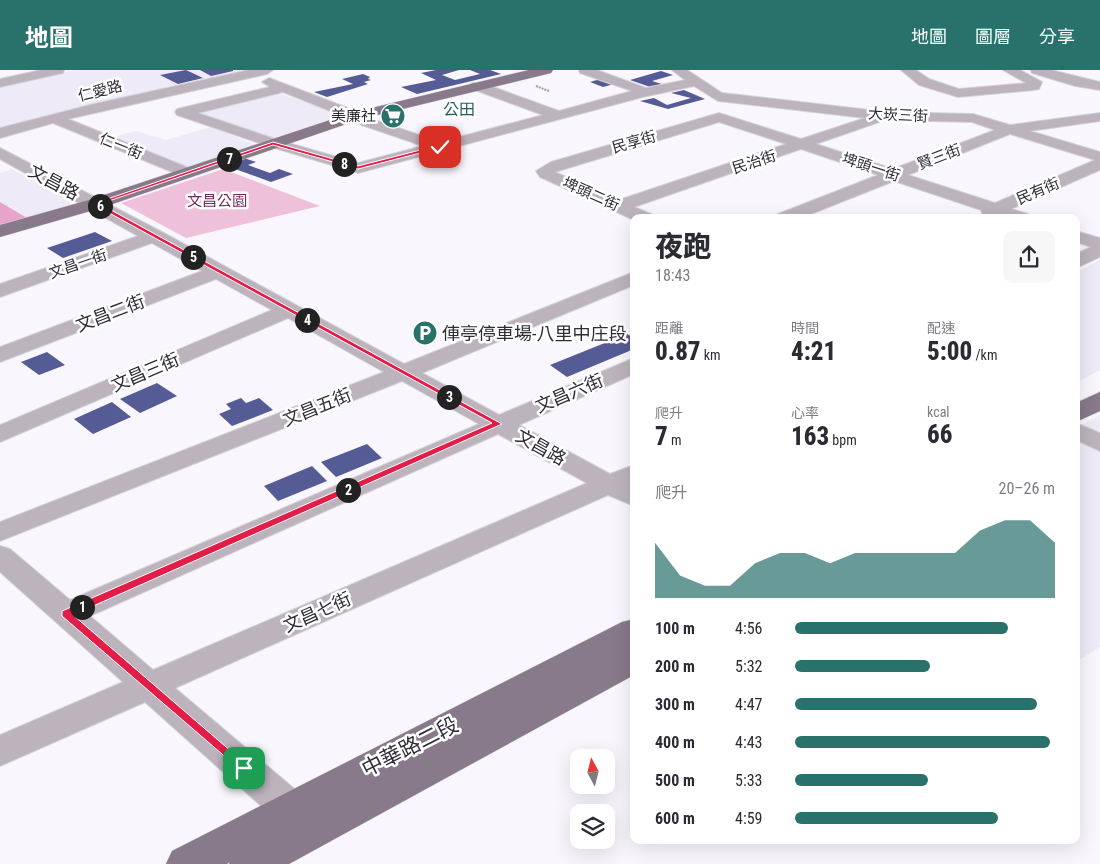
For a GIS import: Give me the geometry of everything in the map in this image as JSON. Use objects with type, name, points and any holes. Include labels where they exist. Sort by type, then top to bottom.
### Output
[{"type":"main road","points":[[0,231],[95,204],[354,116],[546,70]]},
{"type":"main road","points":[[1082,409],[1100,380]]},
{"type":"main road","name":"中華路二段","points":[[187,864],[630,633]]},
{"type":"main road","name":"中華路二段","points":[[250,864],[630,660]]},
{"type":"street","points":[[0,83],[58,70]]},
{"type":"street","name":"仁愛路","points":[[0,133],[266,70]]},
{"type":"street","points":[[585,70],[641,90]]},
{"type":"street","name":"大崁三街","points":[[678,70],[718,97],[888,116],[973,118],[1100,157]]},
{"type":"street","points":[[907,70],[924,82],[958,93],[1034,86],[1035,82],[1009,70]]},
{"type":"street","points":[[1009,70],[1015,70]]},
{"type":"street","points":[[1037,70],[1080,83],[1100,86]]},
{"type":"street","points":[[247,74],[440,147]]},
{"type":"street","points":[[284,88],[182,112],[273,144],[358,168],[641,93],[696,82]]},
{"type":"street","points":[[477,86],[558,116]]},
{"type":"street","name":"民治街","points":[[619,206],[888,116]]},
{"type":"street","name":"埤頭一街","points":[[719,117],[1010,214]]},
{"type":"street","name":"民享街","points":[[548,168],[719,117]]},
{"type":"street","name":"賢三街","points":[[794,214],[1010,129],[1100,117]]},
{"type":"street","name":"仁一街","points":[[55,119],[188,173]]},
{"type":"street","name":"文昌路","points":[[0,153],[498,424],[625,485]]},
{"type":"street","name":"民有街","points":[[985,214],[1100,164]]},
{"type":"street","name":"埤頭二街","points":[[548,168],[544,171],[546,174],[636,214]]},
{"type":"street","name":"文昌一街","points":[[0,291],[155,236]]},
{"type":"street","points":[[1080,237],[1100,244]]},
{"type":"street","points":[[1080,260],[1100,250]]},
{"type":"street","name":"文昌二街","points":[[0,355],[219,272]]},
{"type":"street","name":"文昌五街","points":[[0,532],[404,372],[630,280]]},
{"type":"street","name":"文昌三街","points":[[0,434],[290,310]]},
{"type":"street","name":"文昌六街","points":[[66,614],[630,368]]},
{"type":"street","points":[[1082,409],[1100,442]]},
{"type":"street","name":"文昌七街","points":[[0,751],[625,485]]},
{"type":"street","points":[[0,556],[291,809]]},
{"type":"shaded area","points":[[75,70],[259,70],[0,130],[0,87]]},
{"type":"shaded area","points":[[278,93],[339,114],[339,116],[270,139],[193,113]]},
{"type":"shaded area","points":[[211,127],[258,146],[190,168],[182,168],[107,139],[136,131],[166,140]]},
{"type":"shaded area","points":[[12,169],[70,201],[70,205],[27,218],[0,202],[0,173]]},
{"type":"shaded area","points":[[0,202],[27,218],[0,226]]},
{"type":"shaded area","points":[[1100,260],[1100,370],[1080,381],[1080,271]]},
{"type":"shaded area","points":[[1100,415],[1100,647],[1080,660],[1080,426]]},
{"type":"green space","name":"文昌公園","points":[[223,169],[320,206],[186,238],[121,203]]},
{"type":"building","points":[[186,70],[203,78],[178,84],[160,75]]},
{"type":"building","points":[[200,70],[233,70],[233,71],[211,76]]},
{"type":"building","points":[[436,70],[459,70],[442,75],[455,80],[480,74],[470,70],[490,70],[501,74],[417,94],[401,87],[436,80],[421,73]]},
{"type":"building","points":[[661,71],[673,75],[652,81],[668,86],[656,89],[630,80]]},
{"type":"building","points":[[363,74],[370,77],[368,79],[371,80],[364,82],[368,84],[327,97],[314,92],[353,84],[342,79]]},
{"type":"building","points":[[604,78],[618,83],[603,87],[590,82]]},
{"type":"building","points":[[684,90],[705,99],[668,109],[640,101],[654,98],[667,105],[691,98],[671,93]]},
{"type":"building","points":[[244,158],[256,162],[248,165],[270,173],[279,169],[293,174],[271,182],[224,165]]},
{"type":"building","points":[[95,232],[112,241],[63,258],[47,248]]},
{"type":"building","points":[[627,334],[630,336],[630,351],[567,377],[550,365]]},
{"type":"building","points":[[47,352],[65,365],[39,375],[21,362]]},
{"type":"building","points":[[157,383],[177,396],[140,413],[120,399]]},
{"type":"building","points":[[241,398],[246,403],[259,398],[273,410],[232,426],[219,414],[231,409],[226,404]]},
{"type":"building","points":[[112,402],[131,417],[93,434],[74,419]]},
{"type":"building","points":[[367,444],[382,458],[336,477],[321,462]]},
{"type":"building","points":[[312,466],[327,481],[278,501],[264,486]]},
{"type":"place","name":"美廉社","points":[[393,116]]},
{"type":"place","name":"俥亭停車場-八里中庄段","points":[[425,333]]},
{"type":"district","name":"公田","points":[[459,109]]},
{"type":"route","points":[[244,768],[66,614],[498,424],[95,204],[273,144],[358,168],[440,147]]}]
